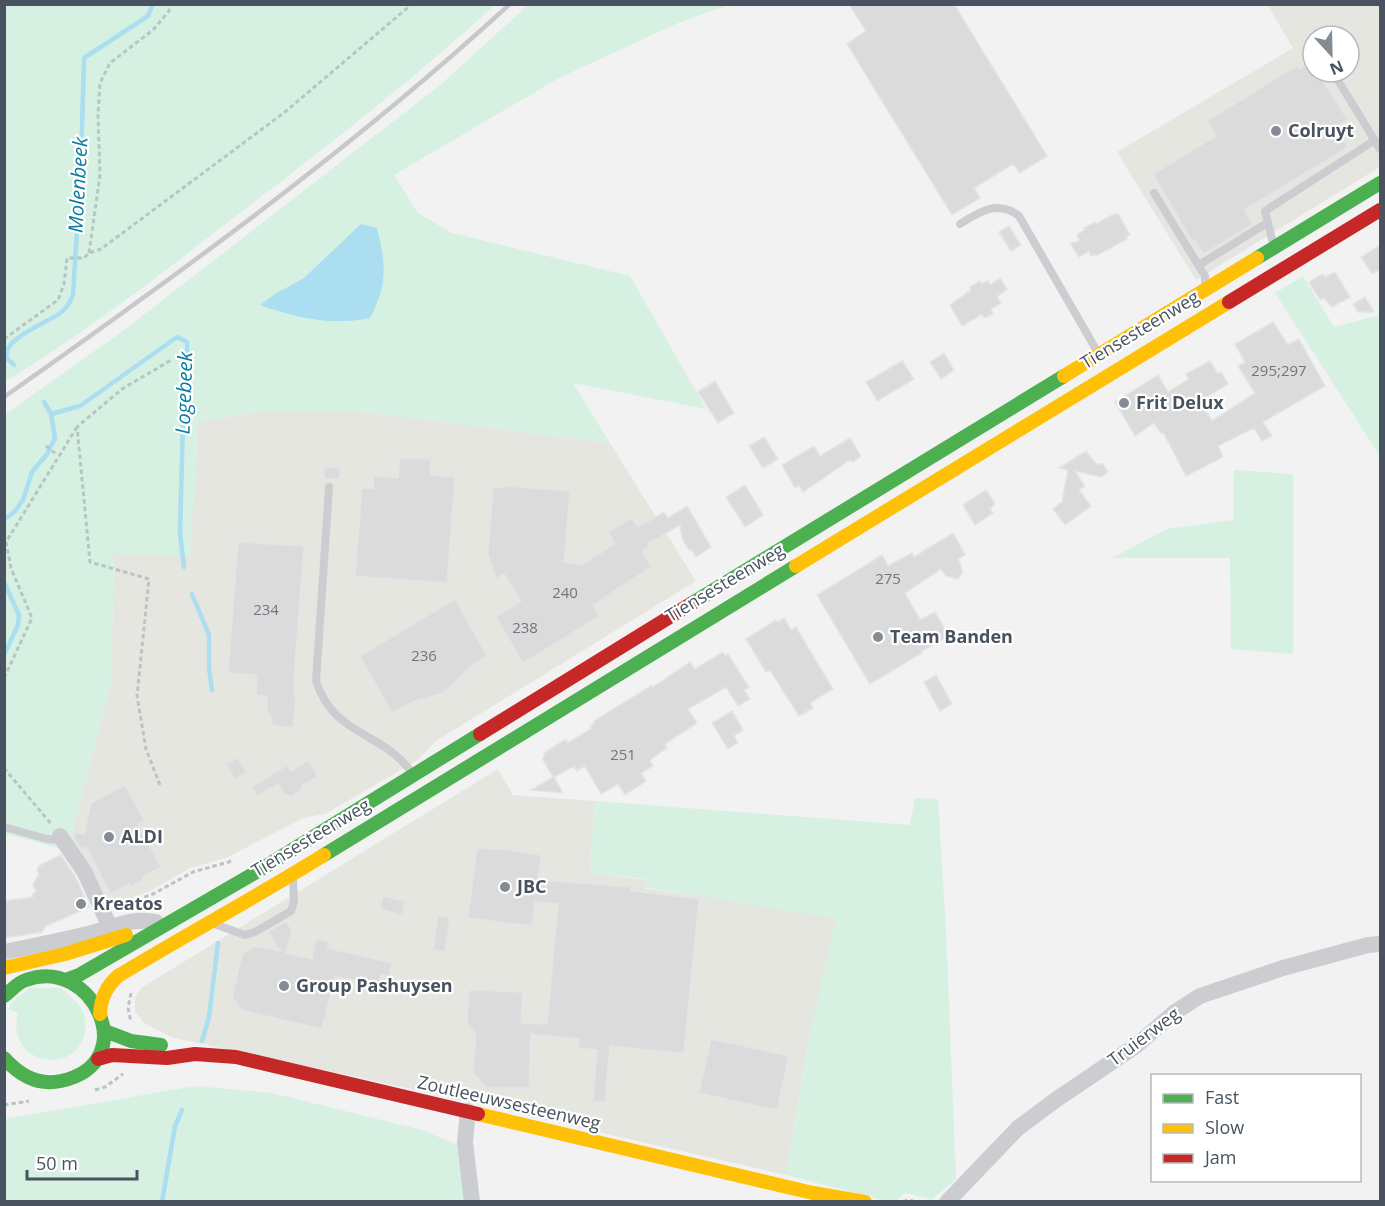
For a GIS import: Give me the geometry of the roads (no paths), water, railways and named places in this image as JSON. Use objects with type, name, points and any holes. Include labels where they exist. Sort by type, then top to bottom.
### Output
[{"type":"main road","name":"Tiensesteenweg","points":[[68,979],[253,874],[1380,183]]},
{"type":"main road","name":"Tiensesteenweg","points":[[100,1014],[101,1000],[109,984],[129,969],[232,910],[424,793],[479,764],[1380,210]]},
{"type":"main road","points":[[4,968],[112,940],[181,914]]},
{"type":"main road","points":[[4,1058],[20,1073],[48,1083],[67,1080],[84,1071],[98,1059],[105,1030],[100,1014],[89,998],[68,979],[50,975],[33,976],[7,991]]},
{"type":"main road","name":"Zoutleeuwsesteenweg","points":[[105,1030],[131,1041],[169,1046],[195,1054],[236,1058],[813,1193],[865,1202]]},
{"type":"main road","name":"Zoutleeuwsesteenweg","points":[[98,1059],[112,1055],[167,1058],[195,1054]]},
{"type":"main road","points":[[4,1078],[20,1073]]},
{"type":"main road","name":"Zoutleeuwsesteenweg","points":[[813,1193],[832,1202]]},
{"type":"street","points":[[62,838],[84,871],[110,927]]},
{"type":"street","points":[[4,952],[110,927],[146,920],[156,922]]},
{"type":"street","name":"Truierweg","points":[[947,1202],[1018,1128],[1137,1045],[1175,1012],[1200,996],[1283,968],[1380,944]]},
{"type":"street","points":[[468,1111],[465,1142],[472,1202]]},
{"type":"lane","points":[[1340,84],[1380,149]]},
{"type":"lane","points":[[1274,248],[1265,211],[1375,140]]},
{"type":"lane","points":[[1154,193],[1205,276],[1205,291],[1217,310]]},
{"type":"lane","points":[[960,224],[974,215],[996,207],[1009,208],[1019,216],[1111,375]]},
{"type":"lane","points":[[1199,265],[1268,223]]},
{"type":"lane","points":[[329,487],[316,681],[320,694],[329,709],[340,720],[400,756],[424,793]]},
{"type":"lane","points":[[466,743],[479,764]]},
{"type":"lane","points":[[4,827],[47,839],[62,838]]},
{"type":"lane","points":[[208,922],[244,935],[255,932],[291,911],[294,901],[292,874]]},
{"type":"water","points":[[361,224],[377,228],[382,252],[384,274],[380,295],[370,318],[328,321],[288,314],[260,305],[304,278]]},
{"type":"waterway","name":"Molenbeek","points":[[14,365],[7,358],[7,351],[11,345],[26,332],[61,312],[68,306],[73,295],[81,164],[84,58],[148,16],[153,4]]},
{"type":"waterway","name":"Logebeek","points":[[51,414],[80,406],[177,337],[187,342],[188,399],[183,421],[180,533],[184,567]]},
{"type":"waterway","name":"Molenbeek","points":[[4,520],[23,500],[32,472],[47,454],[55,438],[51,414],[44,402]]},
{"type":"waterway","name":"Molenbeek","points":[[4,582],[19,615],[18,625],[4,655]]},
{"type":"waterway","name":"Logebeek","points":[[192,594],[209,635],[212,690]]},
{"type":"waterway","name":"Logebeek","points":[[202,1041],[209,1017],[218,943]]},
{"type":"waterway","name":"Logebeek","points":[[162,1202],[175,1126],[182,1110]]},
{"type":"railway","points":[[4,397],[135,304],[327,160],[510,4]]},
{"type":"place","name":"Colruyt","points":[[1276,131]]},
{"type":"place","name":"Frit Delux","points":[[1124,403]]},
{"type":"place","name":"Team Banden","points":[[878,637]]},
{"type":"place","name":"ALDI","points":[[109,837]]},
{"type":"place","name":"JBC","points":[[505,887]]},
{"type":"place","name":"Kreatos","points":[[81,904]]},
{"type":"place","name":"Group Pashuysen","points":[[284,986]]}]
